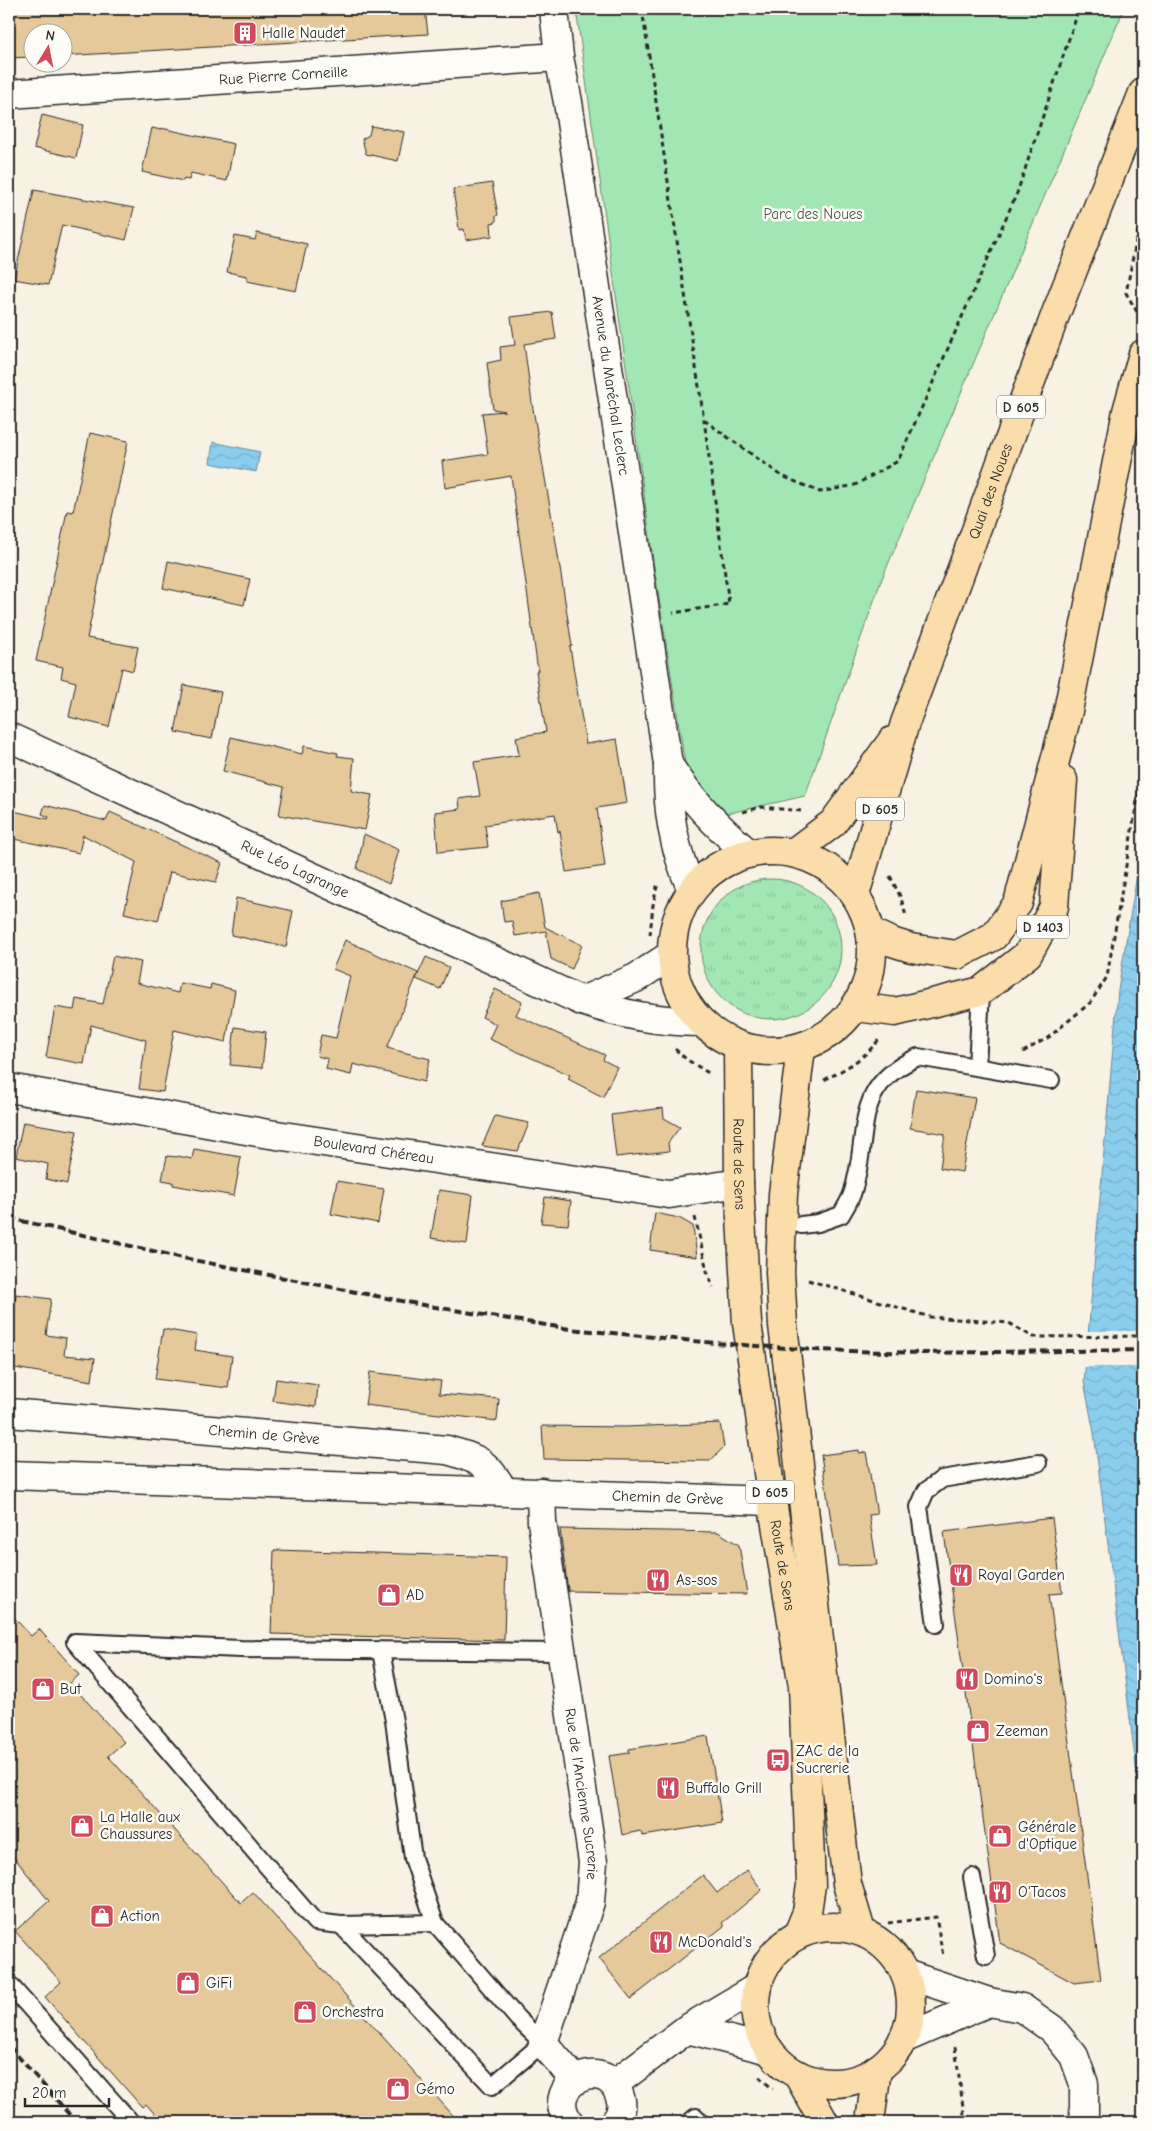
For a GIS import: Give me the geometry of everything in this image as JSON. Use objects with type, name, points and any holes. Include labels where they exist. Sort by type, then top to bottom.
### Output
[{"type":"main road","name":"Quai des Noues","points":[[904,723],[1056,313],[1143,93]]},
{"type":"main road","name":"D 1403","points":[[871,932],[911,948],[957,955],[994,936],[1018,903],[1068,712],[1127,411],[1143,354]]},
{"type":"main road","name":"D 1403","points":[[856,1006],[895,1012],[981,991],[1028,954],[1054,907],[1068,712]]},
{"type":"main road","name":"D 605","points":[[792,853],[833,823],[904,723]]},
{"type":"main road","name":"D 605","points":[[855,895],[904,723]]},
{"type":"main road","points":[[770,850],[792,853],[817,861],[838,876],[855,895],[865,912],[871,932],[871,966],[867,983],[856,1006],[832,1032],[801,1048],[770,1052],[738,1046],[717,1036],[700,1022],[684,1002],[660,948],[672,932],[680,910],[692,890],[707,873],[726,861],[748,853],[770,850]]},
{"type":"main road","name":"Route de Sens","points":[[738,1046],[739,1183],[746,1323],[772,1501],[803,1686],[811,1886],[807,1912],[798,1934]]},
{"type":"main road","name":"Route de Sens","points":[[801,1048],[783,1194],[780,1272],[782,1316],[847,1884],[873,1927]]},
{"type":"main road","points":[[873,1927],[879,1942],[894,1956],[905,1974],[911,1996],[910,2018],[903,2039],[892,2056],[877,2070],[859,2079],[838,2083],[818,2082],[798,2075],[782,2065],[769,2050],[758,2031],[754,2009],[756,1988],[764,1966],[779,1947],[798,1934],[818,1928],[873,1927]]},
{"type":"main road","points":[[870,2122],[877,2070]]},
{"type":"main road","points":[[798,2075],[824,2122]]},
{"type":"street","name":"Avenue du Maréchal Leclerc","points":[[554,9],[559,57],[568,102],[668,764]]},
{"type":"street","name":"Rue Pierre Corneille","points":[[9,94],[559,57]]},
{"type":"street","name":"Rue Léo Lagrange","points":[[9,737],[582,1001],[630,1016],[659,1020],[700,1022]]},
{"type":"street","points":[[668,764],[683,788],[711,820],[748,853]]},
{"type":"street","points":[[668,764],[668,800],[674,843],[692,890]]},
{"type":"street","points":[[582,1001],[636,978],[660,948]]},
{"type":"street","name":"Boulevard Chéreau","points":[[9,1088],[263,1133],[669,1194],[739,1183]]},
{"type":"street","name":"Chemin de Grève","points":[[9,1413],[447,1450],[483,1463],[494,1475],[503,1490]]},
{"type":"street","name":"Chemin de Grève","points":[[9,1475],[503,1490],[772,1501]]},
{"type":"street","name":"Rue de l'Ancienne Sucrerie","points":[[541,1492],[542,1522],[593,1862],[590,1902],[543,2044]]},
{"type":"street","points":[[905,1974],[989,2002],[1022,2008],[1052,2028],[1074,2056],[1084,2084],[1084,2122]]},
{"type":"street","points":[[614,2084],[687,2029],[756,1988]]},
{"type":"street","points":[[903,2039],[989,2002]]},
{"type":"street","points":[[687,2029],[769,2050]]},
{"type":"street","points":[[543,2044],[575,2080]]},
{"type":"street","points":[[569,2122],[562,2110],[564,2093],[575,2080],[591,2074],[599,2075],[614,2084],[622,2101],[621,2110],[615,2122]]},
{"type":"lane","points":[[981,991],[985,1068]]},
{"type":"lane","points":[[801,1226],[818,1223],[841,1215],[853,1192],[869,1100],[881,1081],[898,1066],[918,1057],[1051,1080]]},
{"type":"lane","points":[[936,1624],[919,1507],[926,1491],[942,1479],[1038,1463]]},
{"type":"lane","points":[[435,1923],[341,1925],[315,1922],[75,1642],[241,1649],[562,1652]]},
{"type":"lane","points":[[341,1925],[492,2086],[543,2044],[518,2019],[435,1923],[413,1858],[394,1721],[381,1651]]},
{"type":"lane","points":[[972,1877],[986,1956]]},
{"type":"lane","points":[[9,1984],[131,2122]]},
{"type":"lane","points":[[690,2122],[696,2117],[700,2122]]},
{"type":"path","points":[[642,9],[704,420],[729,604],[645,617]]},
{"type":"path","points":[[704,420],[782,476],[820,492],[855,485],[898,461],[1017,193],[1079,9]]},
{"type":"path","points":[[1143,213],[1126,293],[1143,322]]},
{"type":"path","points":[[985,1068],[1049,1037],[1090,1003],[1107,977],[1143,766]]},
{"type":"path","points":[[736,813],[761,807],[809,812]]},
{"type":"path","points":[[888,873],[901,898],[909,925]]},
{"type":"path","points":[[660,876],[653,906],[660,948]]},
{"type":"path","points":[[816,1084],[850,1067],[871,1050],[885,1031]]},
{"type":"path","points":[[686,1059],[713,1076]]},
{"type":"path","points":[[703,1190],[694,1215],[707,1271],[713,1286]]},
{"type":"path","points":[[805,1279],[930,1317],[1009,1323],[1033,1337],[1143,1336]]},
{"type":"path","points":[[873,1927],[936,1917],[943,1962]]},
{"type":"path","points":[[955,2043],[965,2122]]},
{"type":"path","points":[[757,2074],[777,2092]]},
{"type":"path","points":[[898,2122],[964,2117]]},
{"type":"green space","name":"Parc des Noues","points":[[576,9],[1124,9],[881,581],[805,796],[694,821],[654,566]]},
{"type":"green space","points":[[771,879],[785,880],[798,884],[820,900],[836,922],[840,935],[840,963],[836,976],[820,998],[798,1014],[785,1018],[771,1019],[757,1018],[744,1014],[722,998],[706,976],[702,963],[701,949],[702,935],[706,922],[722,900],[744,884],[757,880]]},
{"type":"water","points":[[213,442],[260,452],[256,472],[210,463]]},
{"type":"water","points":[[1143,838],[1143,1822],[1094,1433],[1084,1382],[1118,990]]},
{"type":"pier","points":[[1086,1331],[1143,1331],[1143,1367],[1083,1367]]},
{"type":"building","name":"Halle Naudet","points":[[9,9],[425,9],[428,34],[72,55],[72,22],[22,22],[22,57],[9,58]]},
{"type":"building","points":[[42,115],[83,125],[76,158],[34,148]]},
{"type":"building","points":[[371,126],[404,132],[398,161],[366,154],[362,139],[369,135]]},
{"type":"building","points":[[152,128],[161,130],[161,128],[234,144],[227,181],[191,173],[189,180],[184,179],[183,181],[142,172]]},
{"type":"building","points":[[492,183],[498,215],[496,216],[496,222],[491,223],[492,236],[466,240],[464,229],[459,230],[453,189]]},
{"type":"building","points":[[34,190],[134,208],[126,240],[62,225],[48,285],[14,279]]},
{"type":"building","points":[[257,233],[307,244],[296,291],[247,281],[247,276],[227,272],[235,236],[255,240]]},
{"type":"building","points":[[552,312],[556,339],[524,344],[532,403],[555,536],[572,646],[570,647],[586,744],[617,739],[627,803],[597,808],[605,866],[566,872],[560,831],[558,832],[555,814],[485,825],[488,847],[438,852],[435,812],[460,809],[459,799],[480,796],[474,762],[519,755],[516,737],[546,732],[536,671],[538,671],[511,476],[445,488],[442,461],[488,454],[482,413],[505,411],[493,409],[487,363],[501,360],[500,347],[515,345],[511,317]]},
{"type":"building","points":[[90,433],[128,441],[87,638],[138,647],[133,671],[122,668],[109,727],[69,717],[76,682],[61,678],[63,667],[36,661],[67,511],[73,512]]},
{"type":"building","points":[[168,561],[250,579],[244,605],[163,588]]},
{"type":"building","points":[[184,685],[221,692],[212,739],[175,732]]},
{"type":"building","points":[[231,737],[302,754],[304,746],[338,753],[337,756],[354,758],[351,791],[372,795],[365,830],[279,815],[284,787],[223,771]]},
{"type":"building","points":[[45,805],[106,821],[110,812],[222,863],[216,882],[170,872],[158,921],[124,913],[136,862],[83,835],[79,853],[9,838],[9,810],[48,819],[49,817],[42,814]]},
{"type":"building","points":[[364,834],[399,850],[389,884],[357,869]]},
{"type":"building","points":[[539,893],[545,927],[582,945],[572,969],[551,959],[546,931],[515,936],[512,921],[504,922],[501,901]]},
{"type":"building","points":[[236,898],[293,911],[286,947],[231,935]]},
{"type":"building","points":[[345,940],[418,973],[387,1048],[430,1059],[424,1082],[353,1064],[351,1075],[326,1069],[328,1059],[317,1056],[321,1035],[336,1038],[350,976],[333,969]]},
{"type":"building","points":[[113,956],[141,962],[137,983],[178,993],[180,983],[210,989],[211,984],[235,990],[226,1042],[174,1030],[163,1092],[139,1089],[146,1040],[91,1025],[84,1064],[46,1057],[55,1007],[74,1010],[76,999],[103,1004]]},
{"type":"building","points":[[426,957],[449,967],[440,989],[416,979]]},
{"type":"building","points":[[495,989],[522,1002],[516,1015],[605,1055],[603,1060],[617,1067],[603,1097],[568,1079],[570,1075],[489,1039],[496,1024],[482,1017]]},
{"type":"building","points":[[235,1027],[266,1032],[262,1068],[230,1065]]},
{"type":"building","points":[[916,1089],[975,1098],[962,1172],[940,1168],[945,1134],[910,1128]]},
{"type":"building","points":[[663,1108],[664,1118],[680,1127],[668,1143],[669,1151],[616,1157],[611,1115]]},
{"type":"building","points":[[495,1116],[529,1123],[518,1151],[482,1146]]},
{"type":"building","points":[[23,1122],[77,1131],[67,1184],[46,1179],[48,1164],[16,1157]]},
{"type":"building","points":[[194,1149],[241,1157],[234,1196],[173,1185],[173,1182],[162,1180],[167,1156],[192,1159]]},
{"type":"building","points":[[337,1181],[384,1189],[378,1223],[331,1214]]},
{"type":"building","points":[[439,1190],[473,1195],[467,1244],[431,1238]]},
{"type":"building","points":[[545,1197],[571,1201],[568,1225],[541,1223]]},
{"type":"building","points":[[655,1213],[679,1218],[693,1226],[697,1257],[650,1250]]},
{"type":"building","points":[[16,1294],[51,1299],[46,1335],[66,1338],[64,1355],[95,1358],[92,1381],[9,1367],[9,1347]]},
{"type":"building","points":[[163,1329],[197,1335],[195,1350],[232,1356],[228,1388],[155,1379]]},
{"type":"building","points":[[370,1372],[441,1381],[439,1394],[499,1399],[497,1421],[365,1405]]},
{"type":"building","points":[[276,1379],[318,1385],[316,1407],[273,1401]]},
{"type":"building","points":[[720,1423],[724,1447],[710,1461],[544,1459],[542,1426],[626,1427]]},
{"type":"building","points":[[859,1450],[859,1453],[866,1452],[877,1514],[869,1515],[877,1565],[838,1566],[821,1455]]},
{"type":"building","points":[[1052,1518],[1062,1593],[1049,1594],[1101,1980],[1074,1983],[1000,1943],[944,1532]]},
{"type":"building","points":[[560,1529],[718,1532],[739,1545],[747,1594],[568,1591]]},
{"type":"building","name":"AD","points":[[274,1550],[506,1557],[504,1640],[271,1634]]},
{"type":"building","points":[[9,1612],[31,1636],[39,1629],[79,1675],[70,1683],[124,1742],[108,1756],[241,1903],[253,1892],[459,2122],[162,2122],[146,2104],[142,2107],[45,1997],[61,1982],[15,1931],[49,1901],[9,1851]]},
{"type":"building","name":"Buffalo Grill","points":[[708,1736],[722,1823],[643,1836],[640,1831],[622,1835],[609,1756],[629,1753],[629,1749]]},
{"type":"building","name":"McDonald's","points":[[747,1870],[762,1890],[722,1923],[724,1926],[631,1999],[599,1958],[703,1875],[717,1893]]},
{"type":"railway","points":[[9,1218],[183,1258],[417,1304],[570,1329],[715,1343],[815,1350],[922,1353],[1143,1350]]},
{"type":"railway","points":[[9,2046],[76,2122]]},
{"type":"place","name":"Halle Naudet","points":[[245,33]]},
{"type":"place","name":"Royal Garden","points":[[961,1575]]},
{"type":"place","name":"As-sos","points":[[658,1580]]},
{"type":"place","name":"AD","points":[[389,1595]]},
{"type":"place","name":"Domino's","points":[[967,1679]]},
{"type":"place","name":"But","points":[[43,1689]]},
{"type":"place","name":"Zeeman","points":[[978,1731]]},
{"type":"place","name":"ZAC de la Sucrerie","points":[[778,1760]]},
{"type":"place","name":"Buffalo Grill","points":[[668,1788]]},
{"type":"place","name":"La Halle aux Chaussures","points":[[82,1826]]},
{"type":"place","name":"Générale d'Optique","points":[[1000,1836]]},
{"type":"place","name":"O'Tacos","points":[[1000,1892]]},
{"type":"place","name":"Action","points":[[102,1916]]},
{"type":"place","name":"McDonald's","points":[[661,1942]]},
{"type":"place","name":"GiFi","points":[[188,1983]]},
{"type":"place","name":"Orchestra","points":[[305,2012]]},
{"type":"place","name":"Gémo","points":[[398,2089]]}]
